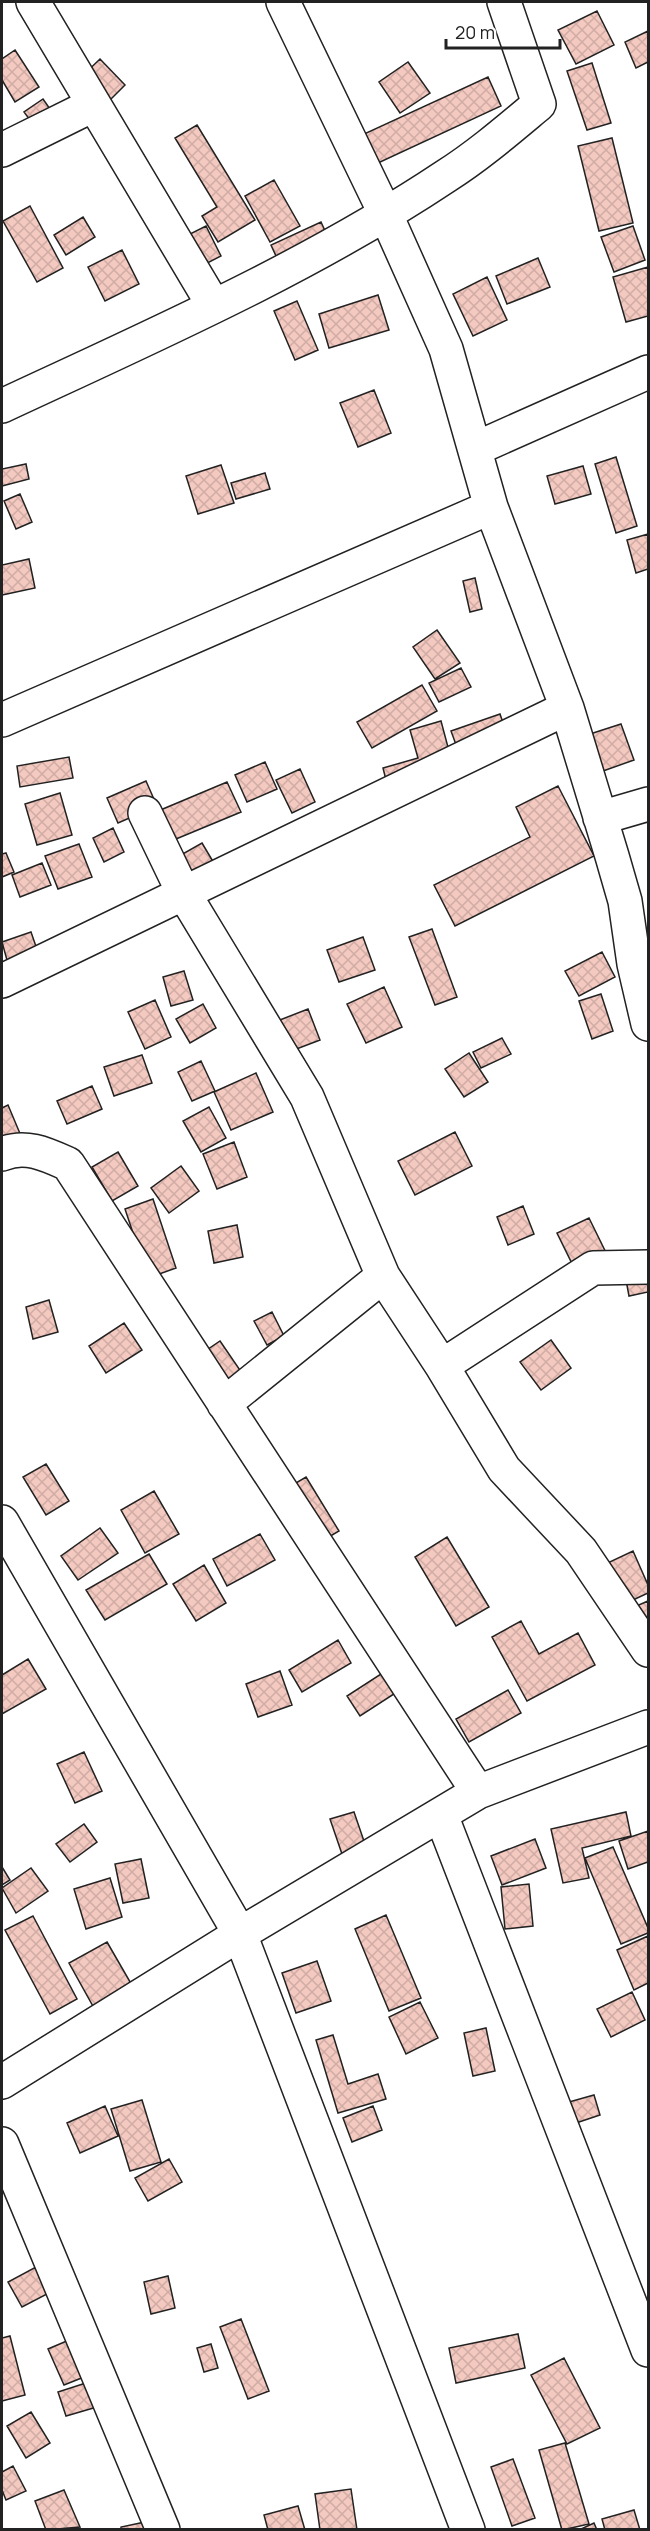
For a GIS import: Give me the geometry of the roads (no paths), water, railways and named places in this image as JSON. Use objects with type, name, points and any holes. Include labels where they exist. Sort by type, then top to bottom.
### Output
[{"type":"street","points":[[33,2],[214,306]]},
{"type":"street","points":[[283,2],[386,215],[446,349],[491,507],[567,708],[625,901],[634,964],[648,1024]]},
{"type":"street","points":[[2,406],[214,306],[386,215],[448,175],[499,138],[539,104],[504,2]]},
{"type":"street","points":[[2,150],[93,105]]},
{"type":"street","points":[[475,449],[648,372]]},
{"type":"street","points":[[2,720],[491,507]]},
{"type":"street","points":[[2,981],[567,708]]},
{"type":"street","points":[[600,818],[648,804]]},
{"type":"street","points":[[145,813],[183,892],[307,1097],[383,1276],[442,1366],[504,1469],[582,1551],[648,1650]]},
{"type":"street","points":[[2,1154],[13,1149],[40,1152],[68,1164],[478,1792]]},
{"type":"street","points":[[442,1366],[593,1268],[648,1267]]},
{"type":"street","points":[[224,1404],[383,1276]]},
{"type":"street","points":[[2,1522],[240,1934],[468,2529]]},
{"type":"street","points":[[2,2082],[240,1934],[478,1792],[648,1728]]},
{"type":"street","points":[[441,1815],[648,2350]]},
{"type":"street","points":[[2,2144],[163,2529]]}]
